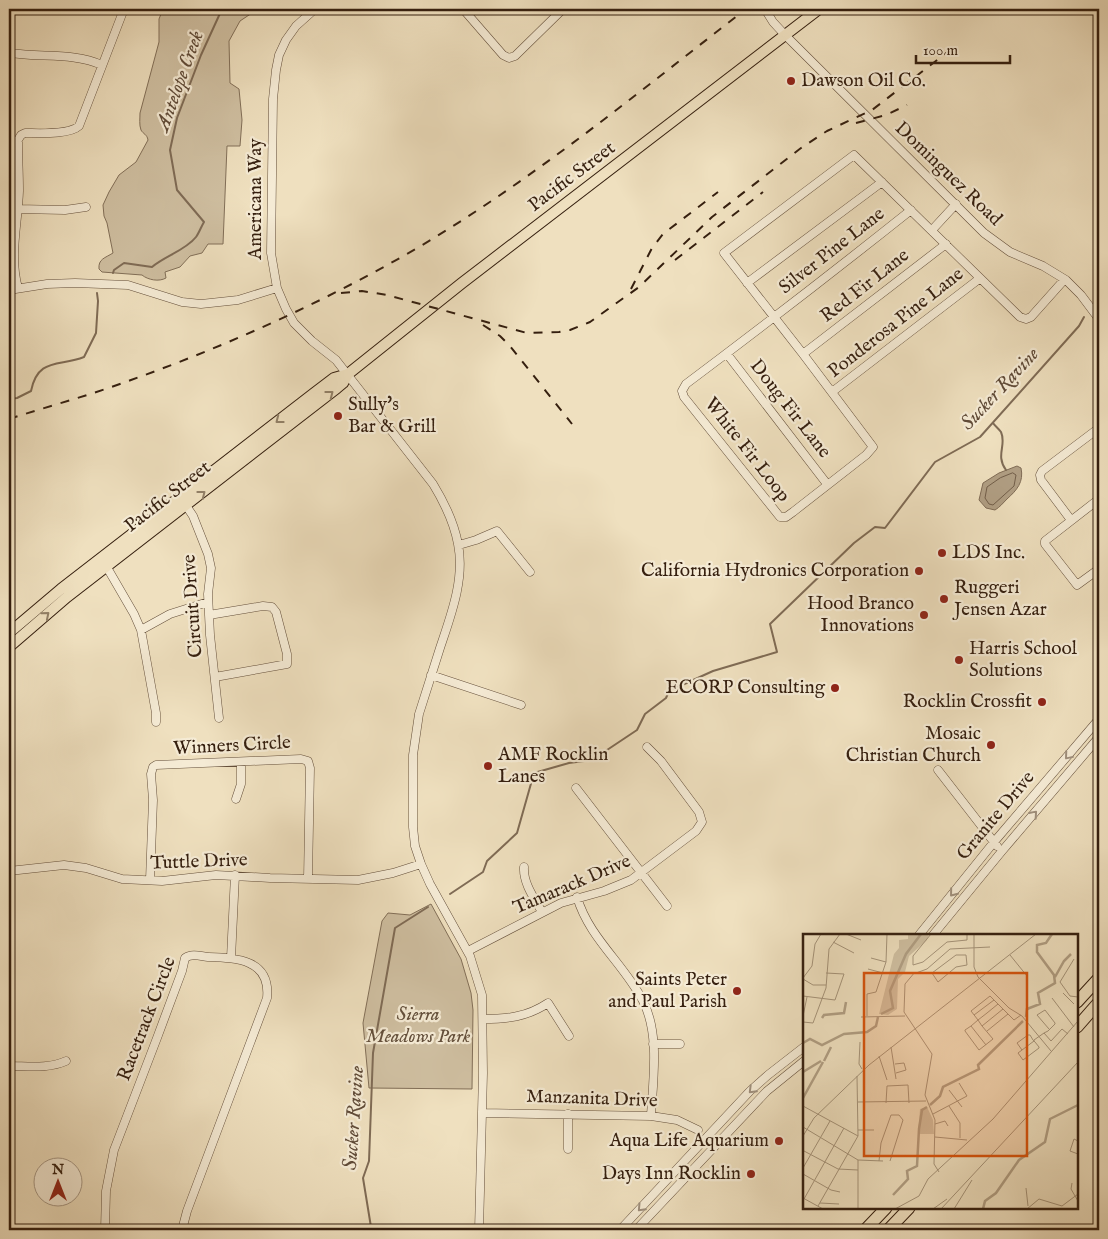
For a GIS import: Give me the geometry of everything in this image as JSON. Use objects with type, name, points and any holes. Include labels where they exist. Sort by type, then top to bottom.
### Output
[{"type":"highway","points":[[1078,1001],[1099,978]]},
{"type":"highway","points":[[1078,1026],[1099,1002]]},
{"type":"highway","points":[[865,1230],[885,1209]]},
{"type":"highway","points":[[888,1230],[908,1209]]},
{"type":"main road","name":"Pacific Street","points":[[9,633],[61,589],[186,506],[343,383],[348,374],[462,283],[819,9]]},
{"type":"main road","name":"Pacific Street","points":[[9,647],[180,497],[334,378],[348,374]]},
{"type":"street","points":[[18,288],[14,267],[18,140],[25,133],[68,131],[75,130],[79,126],[124,9]]},
{"type":"street","name":"Americana Way","points":[[315,9],[296,26],[286,40],[279,56],[276,70],[273,99],[271,253],[277,288],[294,323],[312,341],[336,360],[433,484],[452,520],[459,545],[459,571],[455,602],[419,714],[413,755],[413,827],[415,846],[421,864],[430,884],[468,951],[480,986],[483,1019],[479,1230]]},
{"type":"street","points":[[463,9],[503,55],[509,58],[515,56],[563,9]]},
{"type":"street","name":"Dominguez Road","points":[[765,9],[773,22],[785,35],[995,242],[1010,252],[1043,266],[1064,280],[1081,296],[1099,319]]},
{"type":"street","points":[[11,53],[30,56],[80,58],[102,65]]},
{"type":"street","points":[[773,317],[724,253],[854,155],[1020,317],[1026,319],[1031,317],[1064,280]]},
{"type":"street","points":[[747,284],[882,182]]},
{"type":"street","points":[[932,230],[956,204]]},
{"type":"street","points":[[17,208],[65,210],[86,206]]},
{"type":"street","name":"Silver Pine Lane","points":[[773,317],[911,210]]},
{"type":"street","name":"Red Fir Lane","points":[[803,354],[946,244]]},
{"type":"street","name":"Ponderosa Pine Lane","points":[[832,392],[979,279]]},
{"type":"street","points":[[9,290],[47,284],[128,285],[182,302],[201,304],[238,300],[277,288]]},
{"type":"street","name":"White Fir Loop","points":[[773,317],[873,448],[786,517],[780,517],[684,397],[682,391],[686,384],[773,317]]},
{"type":"street","name":"Doug Fir Lane","points":[[727,354],[827,484]]},
{"type":"street","points":[[1071,520],[1041,480],[1040,475],[1042,471],[1099,428]]},
{"type":"street","name":"Circuit Drive","points":[[180,497],[193,516],[208,554],[210,568],[208,602],[219,718]]},
{"type":"street","points":[[1099,499],[1046,538],[1045,544],[1077,585],[1099,569]]},
{"type":"street","points":[[459,545],[497,531],[530,572]]},
{"type":"street","points":[[104,562],[134,614],[140,630],[156,713],[156,722]]},
{"type":"street","points":[[140,630],[177,611],[208,602]]},
{"type":"street","points":[[209,615],[272,606],[276,612],[287,654],[287,664],[215,677]]},
{"type":"street","points":[[431,675],[521,705]]},
{"type":"street","name":"Granite Drive","points":[[920,934],[994,842],[1099,719]]},
{"type":"street","name":"Granite Drive","points":[[935,934],[1002,851],[1099,737]]},
{"type":"street","name":"Tamarack Drive","points":[[468,951],[542,912],[577,897],[618,887],[643,873],[700,827],[702,818],[695,805],[647,746]]},
{"type":"street","name":"Winners Circle","points":[[150,880],[153,800],[151,774],[153,767],[156,765],[301,759],[305,759],[310,764],[308,879]]},
{"type":"street","points":[[236,799],[241,784],[241,762]]},
{"type":"street","points":[[938,770],[1002,851]]},
{"type":"street","points":[[576,788],[667,906]]},
{"type":"street","name":"Tuttle Drive","points":[[9,872],[64,865],[86,868],[122,878],[150,880],[171,881],[209,875],[235,875],[358,880],[393,874],[421,864]]},
{"type":"street","points":[[524,867],[527,885],[542,912]]},
{"type":"street","points":[[231,958],[235,875]]},
{"type":"street","points":[[577,897],[590,928],[628,978],[643,1002],[651,1022],[654,1044],[652,1116]]},
{"type":"street","name":"Racetrack Circle","points":[[104,1230],[106,1191],[114,1150],[182,971],[185,958],[193,955],[231,958],[248,962],[258,969],[265,980],[267,998],[187,1211],[182,1230]]},
{"type":"street","points":[[483,1019],[518,1017],[548,1003],[570,1036]]},
{"type":"street","points":[[654,1044],[680,1044]]},
{"type":"street","points":[[620,1230],[750,1091],[803,1048]]},
{"type":"street","points":[[9,1066],[52,1066],[66,1061]]},
{"type":"street","points":[[636,1230],[758,1099],[803,1062]]},
{"type":"street","name":"Manzanita Drive","points":[[482,1113],[652,1116],[677,1120],[698,1130]]},
{"type":"street","points":[[568,1114],[568,1148]]},
{"type":"green space","points":[[163,9],[258,9],[240,21],[229,41],[230,83],[239,89],[242,120],[240,146],[227,146],[223,244],[208,244],[202,253],[190,256],[180,267],[165,272],[166,278],[154,280],[142,275],[102,272],[99,266],[103,259],[113,253],[103,205],[119,175],[136,162],[148,140],[140,128],[140,113],[159,42],[159,19]]},
{"type":"green space","name":"Sierra Meadows Park","points":[[431,904],[461,959],[471,993],[473,1010],[472,1089],[369,1088],[363,1023],[382,921],[388,913],[410,915]]},
{"type":"water","points":[[1017,466],[1021,468],[1022,473],[1021,482],[1017,489],[995,510],[986,508],[979,500],[983,483],[999,473]]},
{"type":"waterway","name":"Antelope Creek","points":[[113,273],[114,270],[124,263],[152,267],[192,242],[204,222],[177,190],[170,150],[177,118],[201,55],[222,9]]},
{"type":"waterway","name":"Antelope Creek","points":[[9,399],[17,398],[31,391],[34,380],[44,368],[84,357],[96,333],[97,293]]},
{"type":"waterway","name":"Sucker Ravine","points":[[450,894],[483,872],[487,861],[517,833],[534,773],[569,763],[592,760],[637,730],[645,714],[666,698],[669,691],[713,671],[777,652],[770,624],[854,543],[875,527],[885,528],[935,462],[980,437],[1079,326],[1084,317]]},
{"type":"waterway","points":[[993,423],[1001,432],[1003,441],[1001,460],[1006,470]]},
{"type":"waterway","name":"Sucker Ravine","points":[[370,1230],[363,1178],[369,1161],[373,1053],[395,928],[428,907]]},
{"type":"railway","points":[[9,419],[85,396],[202,353],[306,307],[407,254],[496,198],[581,137],[746,9]]},
{"type":"railway","points":[[341,293],[362,291],[387,295],[527,333],[559,332],[590,322],[639,287],[712,217],[801,148],[827,131],[872,110],[958,44]]},
{"type":"railway","points":[[856,123],[886,115],[907,105]]},
{"type":"railway","points":[[631,289],[652,248],[663,234],[718,192]]},
{"type":"railway","points":[[675,260],[763,192]]},
{"type":"railway","points":[[483,325],[500,336],[510,346],[572,424]]},
{"type":"place","name":"Dawson Oil Co.","points":[[791,81]]},
{"type":"place","name":"Sully's Bar & Grill","points":[[338,416]]},
{"type":"place","name":"LDS Inc.","points":[[942,553]]},
{"type":"place","name":"California Hydronics Corporation","points":[[919,571]]},
{"type":"place","name":"Ruggeri Jensen Azar","points":[[944,599]]},
{"type":"place","name":"Hood Branco Innovations","points":[[924,615]]},
{"type":"place","name":"Harris School Solutions","points":[[959,660]]},
{"type":"place","name":"ECORP Consulting","points":[[835,688]]},
{"type":"place","name":"Rocklin Crossfit","points":[[1042,702]]},
{"type":"place","name":"Mosaic Christian Church","points":[[991,745]]},
{"type":"place","name":"AMF Rocklin Lanes","points":[[488,766]]},
{"type":"place","name":"Saints Peter and Paul Parish","points":[[737,991]]},
{"type":"place","name":"Aqua Life Aquarium","points":[[779,1141]]},
{"type":"place","name":"Days Inn Rocklin","points":[[751,1174]]}]
